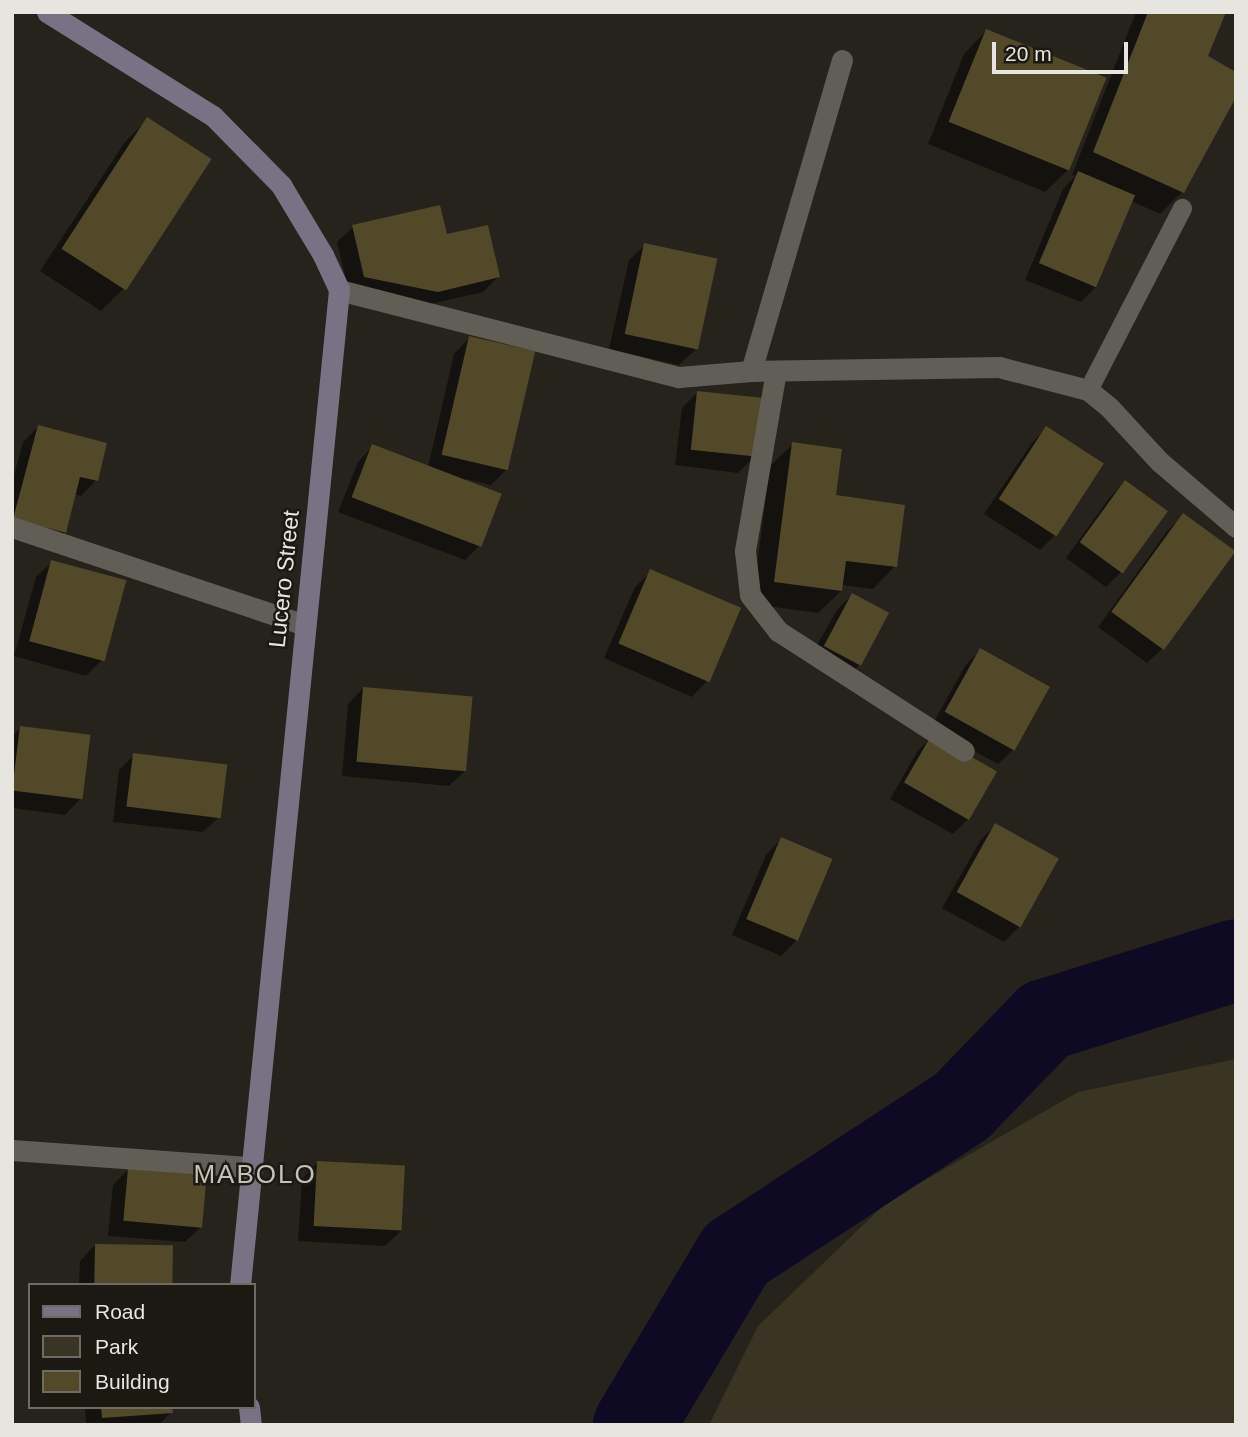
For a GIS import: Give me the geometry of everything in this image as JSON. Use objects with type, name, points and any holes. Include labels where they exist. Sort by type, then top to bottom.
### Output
[{"type":"street","points":[[47,12],[214,116],[281,185],[323,255],[339,290],[678,377],[751,371],[999,367],[1088,390],[1109,407],[1160,462],[1236,527]]},
{"type":"street","points":[[751,371],[842,60]]},
{"type":"street","name":"Lucero Street","points":[[240,1283],[339,290]]},
{"type":"street","points":[[776,371],[745,551],[750,595],[778,631],[964,751]]},
{"type":"street","points":[[12,527],[305,625]]},
{"type":"street","points":[[12,1150],[251,1167]]},
{"type":"lane","points":[[1088,390],[1182,208]]},
{"type":"green space","points":[[1236,1059],[1236,1425],[709,1425],[758,1326],[887,1202],[1078,1092]]},
{"type":"building","points":[[1148,12],[1226,12],[1208,56],[1236,72],[1236,97],[1184,193],[1093,152]]},
{"type":"building","points":[[986,29],[1107,78],[1069,170],[949,122]]},
{"type":"building","points":[[147,117],[212,159],[126,291],[61,249]]},
{"type":"building","points":[[1078,171],[1135,195],[1096,287],[1039,263]]},
{"type":"building","points":[[440,205],[447,234],[488,225],[500,277],[438,292],[364,277],[352,225]]},
{"type":"building","points":[[644,243],[717,259],[698,350],[625,334]]},
{"type":"building","points":[[469,336],[535,351],[508,470],[442,455]]},
{"type":"building","points":[[697,391],[762,398],[755,456],[691,450]]},
{"type":"building","points":[[38,425],[107,443],[98,481],[80,477],[66,533],[13,519]]},
{"type":"building","points":[[1046,426],[1104,464],[1056,537],[999,499]]},
{"type":"building","points":[[792,442],[842,449],[836,495],[905,505],[897,567],[846,561],[842,591],[774,582]]},
{"type":"building","points":[[372,444],[502,494],[481,547],[352,497]]},
{"type":"building","points":[[1125,480],[1168,511],[1123,573],[1080,542]]},
{"type":"building","points":[[1183,513],[1236,551],[1164,650],[1111,612]]},
{"type":"building","points":[[51,560],[126,580],[105,661],[29,641]]},
{"type":"building","points":[[650,569],[741,608],[709,682],[618,644]]},
{"type":"building","points":[[852,593],[889,613],[861,666],[824,646]]},
{"type":"building","points":[[980,648],[1050,687],[1015,751],[945,712]]},
{"type":"building","points":[[363,687],[473,697],[466,771],[356,762]]},
{"type":"building","points":[[20,726],[90,735],[83,799],[12,791]]},
{"type":"building","points":[[932,734],[997,772],[969,820],[904,782]]},
{"type":"building","points":[[133,753],[227,765],[221,818],[126,807]]},
{"type":"building","points":[[995,823],[1059,858],[1021,927],[957,892]]},
{"type":"building","points":[[781,837],[833,859],[798,941],[746,919]]},
{"type":"building","points":[[317,1161],[405,1166],[401,1231],[314,1226]]},
{"type":"building","points":[[128,1168],[207,1175],[202,1228],[123,1221]]},
{"type":"building","points":[[95,1244],[173,1245],[172,1283],[94,1283]]},
{"type":"building","points":[[101,1409],[172,1409],[173,1413],[102,1418]]},
{"type":"waterway","points":[[634,1425],[736,1254],[962,1106],[1045,1020],[1236,960]]},
{"type":"district","name":"MABOLO","points":[[255,1175]]}]
